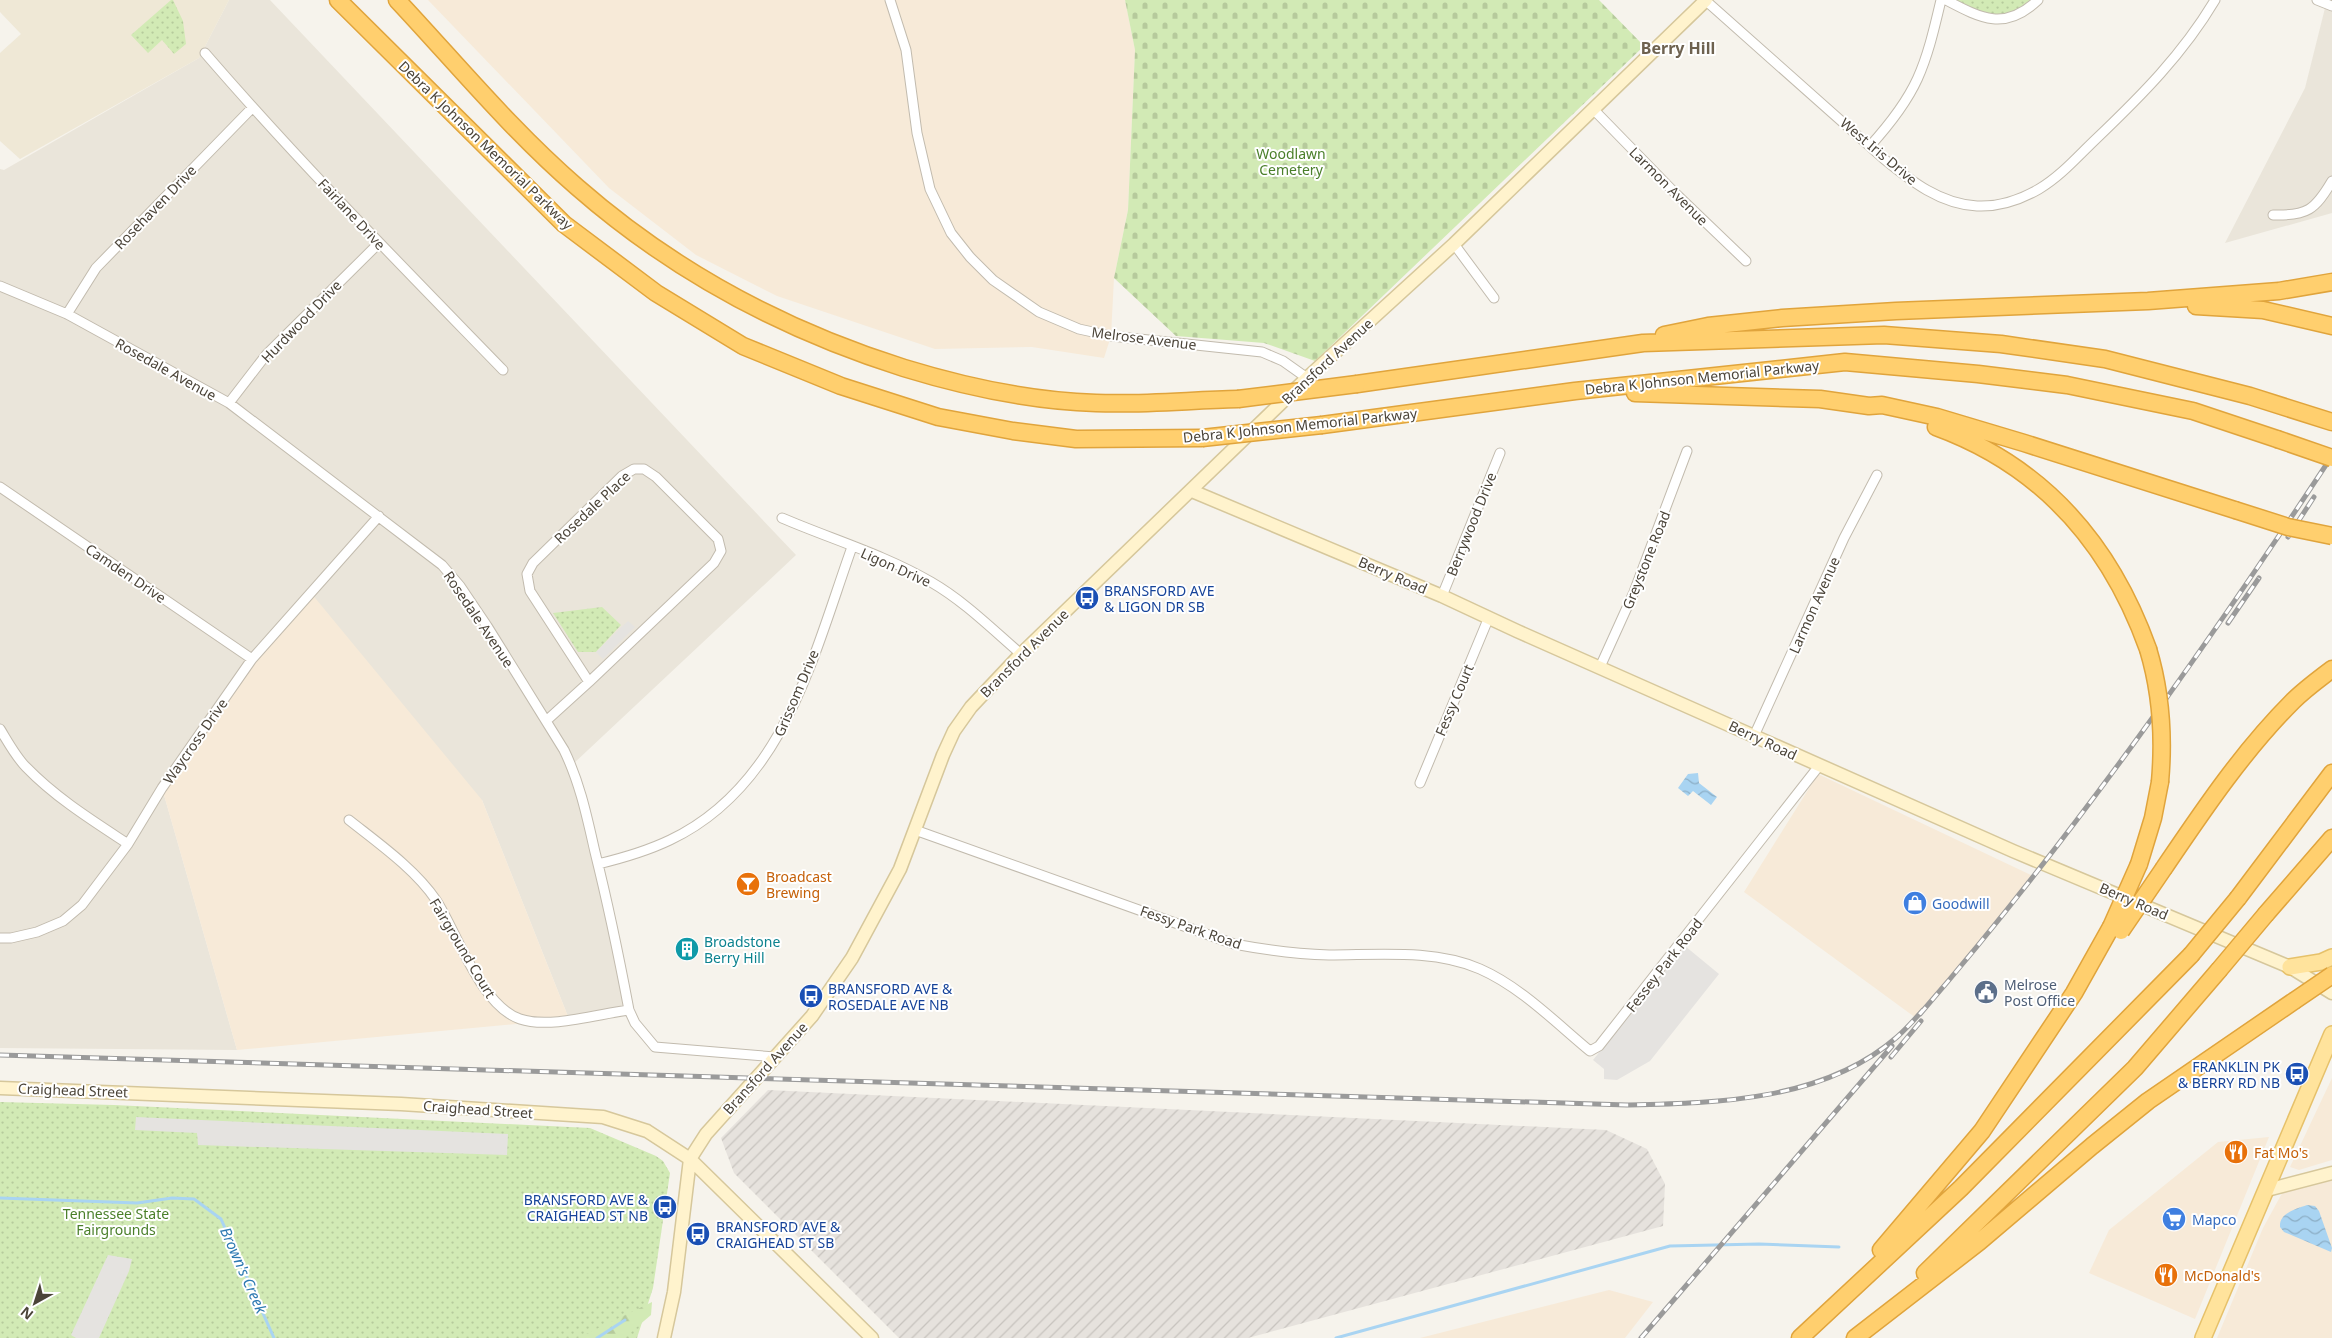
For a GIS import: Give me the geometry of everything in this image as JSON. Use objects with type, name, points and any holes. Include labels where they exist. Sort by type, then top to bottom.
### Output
[{"type":"highway","name":"Debra K Johnson Memorial Parkway","points":[[338,0],[564,224],[656,292],[743,346],[841,386],[938,417],[1013,431],[1076,439],[1202,438],[1322,425],[1575,391],[1845,362],[1978,374],[2067,385],[2193,412],[2332,458]]},
{"type":"highway","name":"Debra K Johnson Memorial Parkway","points":[[397,0],[545,158],[584,193],[675,263],[737,299],[796,328],[853,352],[950,382],[1021,395],[1096,404],[1238,399],[1357,384],[1643,342],[1866,335],[2001,344],[2069,353],[2140,367],[2282,405],[2332,422]]},
{"type":"highway","points":[[1643,342],[1675,331],[1782,318],[1896,310],[2148,301],[2272,292],[2332,282]]},
{"type":"highway","points":[[2148,301],[2263,310],[2332,326]]},
{"type":"highway","points":[[1575,391],[1820,399],[1870,406],[1882,405],[1945,420],[2288,527],[2332,536]]},
{"type":"highway","points":[[1870,406],[1881,412],[1933,426],[1968,440],[2008,462],[2048,492],[2084,530],[2113,572],[2131,605],[2148,649],[2160,708],[2162,743],[2160,782],[2151,824],[2140,864],[2116,929]]},
{"type":"highway","points":[[1827,1312],[1982,1132],[2116,929],[2164,868],[2214,793],[2251,746],[2295,700],[2332,669]]},
{"type":"highway","points":[[1800,1338],[1967,1182],[2191,954],[2238,898],[2332,773]]},
{"type":"highway","points":[[1861,1333],[2135,1068],[2332,838]]},
{"type":"highway","points":[[1861,1333],[1979,1242],[2148,1101],[2332,976]]},
{"type":"main road","points":[[2290,967],[2321,962],[2332,957]]},
{"type":"main road","points":[[2203,1338],[2332,1034]]},
{"type":"street","name":"Melrose Avenue","points":[[890,0],[906,50],[917,133],[930,189],[951,233],[970,257],[993,280],[1034,309],[1079,329],[1120,337],[1262,352],[1283,362],[1307,378]]},
{"type":"street","name":"Bransford Avenue","points":[[664,1338],[674,1292],[690,1158],[706,1134],[759,1072],[812,1016],[852,958],[900,869],[934,776],[954,731],[983,693],[1307,378],[1454,244],[1706,0]]},
{"type":"street","name":"West Iris Drive","points":[[1706,0],[1870,146],[1918,185],[1953,202],[1987,206],[2022,198],[2060,174],[2150,85],[2181,50],[2215,0]]},
{"type":"street","points":[[1870,146],[1904,105],[1916,84],[1930,48],[1941,0]]},
{"type":"street","points":[[1946,0],[1975,14],[1998,20],[2020,15],[2038,0]]},
{"type":"street","points":[[2317,0],[2332,6]]},
{"type":"street","name":"Fairlane Drive","points":[[205,53],[252,108],[379,243],[503,370]]},
{"type":"street","name":"Rosehaven Drive","points":[[67,314],[96,268],[252,108]]},
{"type":"street","name":"Larmon Avenue","points":[[1594,110],[1646,165],[1746,261]]},
{"type":"street","points":[[2273,215],[2295,215],[2310,210],[2319,201],[2332,181]]},
{"type":"street","name":"Hurdwood Drive","points":[[229,403],[266,355],[379,243]]},
{"type":"street","points":[[1454,244],[1494,298]]},
{"type":"street","name":"Rosedale Avenue","points":[[0,286],[67,314],[229,403],[431,555],[451,574],[487,626],[564,750],[576,779],[598,864],[629,1010],[635,1023],[655,1047],[775,1057]]},
{"type":"street","name":"Greystone Road","points":[[1600,667],[1638,583],[1687,451]]},
{"type":"street","name":"Berrywood Drive","points":[[1442,596],[1500,452]]},
{"type":"street","name":"Rosedale Place","points":[[546,721],[588,682],[714,563],[721,551],[718,539],[656,477],[642,468],[632,469],[622,476],[533,563],[527,574],[530,591],[588,682]]},
{"type":"street","name":"Larmon Avenue","points":[[1754,736],[1844,538],[1877,475]]},
{"type":"street","name":"Camden Drive","points":[[0,487],[252,659]]},
{"type":"street","name":"Berry Road","points":[[1192,491],[1442,596],[2013,851],[2290,967],[2332,993]]},
{"type":"street","name":"Waycross Drive","points":[[0,938],[11,938],[36,932],[63,921],[82,905],[128,844],[162,788],[252,659],[379,516]]},
{"type":"street","name":"Ligon Drive","points":[[782,518],[899,566],[932,582],[969,609],[1021,654]]},
{"type":"street","name":"Grissom Drive","points":[[598,864],[646,850],[678,836],[711,815],[747,783],[784,726],[804,680],[852,547]]},
{"type":"street","name":"Fessy Court","points":[[1420,783],[1489,618]]},
{"type":"street","points":[[0,729],[25,766],[50,789],[77,811],[128,844]]},
{"type":"street","name":"Fessey Park Road","points":[[1479,968],[1528,1000],[1590,1051],[1599,1046],[1819,766]]},
{"type":"street","name":"Fairground Court","points":[[349,820],[397,858],[435,899],[464,955],[492,1000],[519,1019],[548,1022],[629,1010]]},
{"type":"street","name":"Fessy Park Road","points":[[915,830],[1234,944],[1267,951],[1326,955],[1436,956],[1479,968]]},
{"type":"street","name":"Craighead Street","points":[[0,1088],[391,1104],[602,1117],[647,1131],[690,1158],[872,1338]]},
{"type":"street","points":[[2267,1190],[2332,1173]]},
{"type":"shaded area","points":[[0,0],[229,0],[199,58],[20,159],[0,141],[0,53],[21,34],[0,12]]},
{"type":"shaded area","points":[[229,0],[270,0],[796,555],[572,765],[629,1010],[569,1019],[482,800],[162,788],[237,1050],[0,1048],[0,169],[4,170],[199,58]]},
{"type":"shaded area","points":[[428,0],[1125,0],[1135,50],[1128,210],[1114,278],[1111,336],[1104,358],[1032,347],[935,349],[777,296],[696,255],[609,188]]},
{"type":"shaded area","points":[[2327,0],[2332,0],[2332,213],[2225,243],[2305,88]]},
{"type":"shaded area","points":[[311,593],[482,800],[569,1019],[237,1050],[162,788],[252,659]]},
{"type":"shaded area","points":[[628,621],[635,627],[603,659],[596,652]]},
{"type":"shaded area","points":[[1818,774],[2033,876],[1916,1018],[1744,892]]},
{"type":"shaded area","points":[[1685,946],[1719,974],[1650,1061],[1617,1080],[1604,1079],[1604,1069],[1593,1060]]},
{"type":"shaded area","points":[[2332,1078],[2332,1160],[2299,1170],[2290,1167]]},
{"type":"shaded area","points":[[768,1090],[1606,1130],[1647,1149],[1665,1184],[1663,1226],[1248,1338],[899,1338],[734,1173],[721,1138]]},
{"type":"shaded area","points":[[136,1117],[508,1134],[507,1155],[198,1145],[197,1133],[135,1130]]},
{"type":"shaded area","points":[[2269,1137],[2195,1319],[2089,1273],[2109,1230],[2218,1142]]},
{"type":"shaded area","points":[[2332,1173],[2332,1338],[2217,1338],[2263,1228],[2286,1186]]},
{"type":"shaded area","points":[[108,1255],[132,1259],[129,1271],[99,1338],[76,1338],[71,1335]]},
{"type":"shaded area","points":[[1609,1290],[1653,1302],[1625,1338],[1420,1338]]},
{"type":"green space","points":[[173,0],[183,21],[186,44],[174,54],[162,40],[148,53],[131,35]]},
{"type":"green space","name":"Woodlawn Cemetery","points":[[1125,0],[1599,0],[1644,46],[1315,361],[1264,343],[1176,336],[1114,278],[1128,210],[1135,50]]},
{"type":"green space","points":[[1946,0],[2038,0],[2003,20]]},
{"type":"green space","points":[[602,607],[621,625],[596,652],[578,652],[553,613]]},
{"type":"green space","name":"Tennessee State Fairgrounds","points":[[0,1102],[114,1105],[590,1128],[656,1156],[663,1161],[670,1173],[653,1288],[637,1338],[0,1338]]},
{"type":"green space","points":[[652,1302],[651,1315],[624,1338],[578,1338]]},
{"type":"water","points":[[1698,773],[1699,783],[1717,797],[1711,805],[1693,791],[1688,796],[1678,788],[1688,774]]},
{"type":"water","points":[[2307,1205],[2315,1206],[2319,1211],[2332,1248],[2331,1252],[2284,1232],[2280,1227],[2280,1222],[2285,1215]]},
{"type":"waterway","name":"Brown's Creek","points":[[0,1198],[137,1203],[172,1198],[194,1199],[221,1219],[274,1338]]},
{"type":"waterway","points":[[1336,1338],[1670,1246],[1759,1244],[1839,1247]]},
{"type":"waterway","points":[[597,1338],[625,1320]]},
{"type":"railway","points":[[1920,1014],[2030,881],[2135,742],[2236,599],[2332,456]]},
{"type":"railway","points":[[2288,537],[2314,497]]},
{"type":"railway","points":[[2228,623],[2259,578]]},
{"type":"railway","points":[[0,1055],[1627,1105],[1697,1103],[1769,1094],[1803,1086],[1837,1074],[1868,1058],[1897,1037],[1923,1010]]},
{"type":"railway","points":[[1891,1057],[1921,1021]]},
{"type":"railway","points":[[1641,1338],[1892,1046]]},
{"type":"place","name":"BRANSFORD AVE & LIGON DR SB","points":[[1087,598]]},
{"type":"place","name":"Broadcast Brewing","points":[[748,884]]},
{"type":"place","name":"Goodwill","points":[[1915,903]]},
{"type":"place","name":"Broadstone Berry Hill","points":[[687,949]]},
{"type":"place","name":"Melrose Post Office","points":[[1986,992]]},
{"type":"place","name":"BRANSFORD AVE & ROSEDALE AVE NB","points":[[811,996]]},
{"type":"place","name":"FRANKLIN PK & BERRY RD NB","points":[[2297,1074]]},
{"type":"place","name":"Fat Mo's","points":[[2236,1152]]},
{"type":"place","name":"BRANSFORD AVE & CRAIGHEAD ST NB","points":[[665,1207]]},
{"type":"place","name":"Mapco","points":[[2174,1219]]},
{"type":"place","name":"BRANSFORD AVE & CRAIGHEAD ST SB","points":[[698,1234]]},
{"type":"place","name":"McDonald's","points":[[2166,1275]]},
{"type":"district","name":"Berry Hill","points":[[1678,48]]}]
